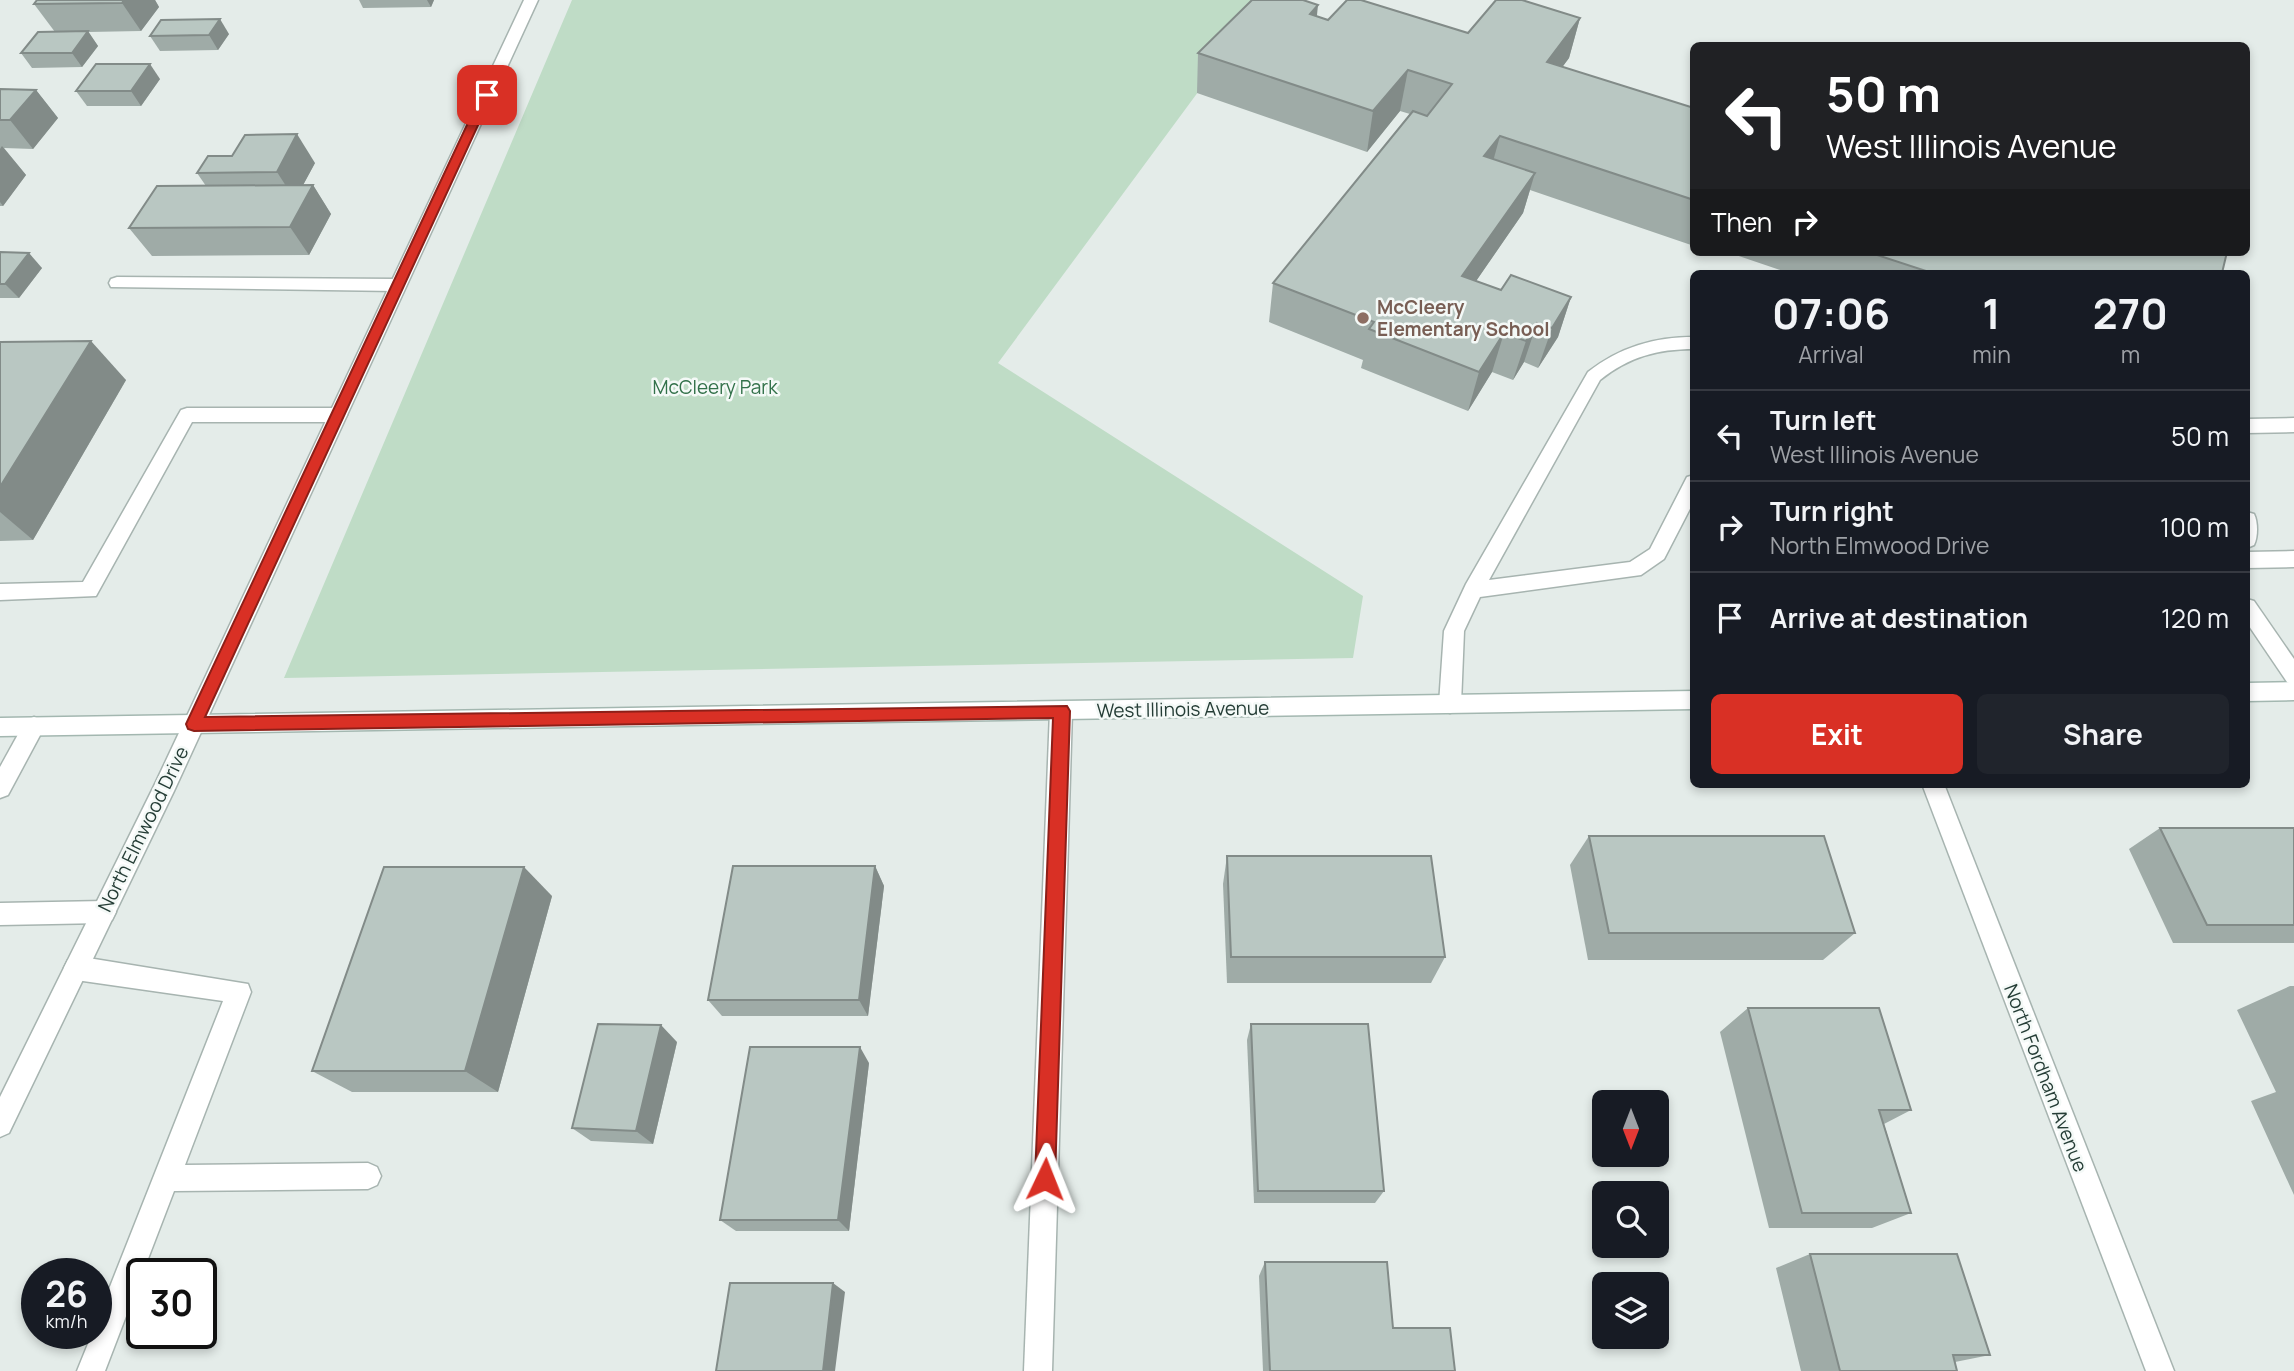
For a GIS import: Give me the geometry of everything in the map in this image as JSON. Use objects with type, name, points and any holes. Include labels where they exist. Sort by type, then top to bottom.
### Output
[{"type":"street","name":"North Elmwood Drive","points":[[0,1124],[194,724],[531,0]]},
{"type":"street","points":[[117,283],[397,285]]},
{"type":"street","points":[[1450,704],[1454,631],[1473,590],[1594,376],[1611,361],[1630,351],[1652,345],[1690,343]]},
{"type":"street","points":[[0,592],[89,590],[187,415],[338,415]]},
{"type":"street","points":[[2250,426],[2294,425]]},
{"type":"street","points":[[1473,590],[1634,569],[1657,554],[1690,490]]},
{"type":"street","points":[[2250,560],[2294,559]]},
{"type":"street","points":[[2250,611],[2294,677]]},
{"type":"street","points":[[2250,692],[2294,691]]},
{"type":"street","name":"West Illinois Avenue","points":[[0,727],[1690,701]]},
{"type":"street","points":[[1038,1371],[1062,711]]},
{"type":"street","points":[[0,788],[34,726]]},
{"type":"street","name":"North Fordham Avenue","points":[[1935,788],[2160,1371]]},
{"type":"street","points":[[0,914],[104,912]]},
{"type":"street","points":[[76,968],[239,992],[91,1371]]},
{"type":"street","points":[[167,1178],[368,1175]]},
{"type":"green space","name":"McCleery Park","points":[[572,0],[1266,0],[998,363],[1363,596],[1353,658],[284,678]]},
{"type":"building","points":[[37,0],[124,0],[122,3],[34,4]]},
{"type":"building","points":[[1252,0],[1303,0],[1318,5],[1310,14],[1328,20],[1347,0],[1361,0],[1468,33],[1496,0],[1522,0],[1580,18],[1547,62],[1690,107],[1690,199],[1500,136],[1484,156],[1535,173],[1462,276],[1501,290],[1511,275],[1571,297],[1552,328],[1537,323],[1526,341],[1504,333],[1479,372],[1369,329],[1374,322],[1273,283],[1413,111],[1427,116],[1452,84],[1408,70],[1373,111],[1198,53]]},
{"type":"building","points":[[220,19],[209,35],[150,36],[161,20]]},
{"type":"building","points":[[88,31],[72,53],[21,53],[38,32]]},
{"type":"building","points":[[96,64],[150,64],[131,91],[76,91]]},
{"type":"building","points":[[0,89],[36,90],[10,120],[0,120]]},
{"type":"building","points":[[297,134],[277,172],[197,173],[208,156],[232,156],[245,135]]},
{"type":"building","points":[[313,185],[290,227],[129,228],[157,186]]},
{"type":"building","points":[[0,252],[29,253],[5,284],[0,284]]},
{"type":"building","points":[[1880,256],[2226,256],[2223,270],[1923,270]]},
{"type":"building","points":[[91,341],[0,487],[0,342]]},
{"type":"building","points":[[2160,828],[2294,828],[2294,925],[2207,925]]},
{"type":"building","points":[[1589,836],[1824,836],[1855,933],[1609,933]]},
{"type":"building","points":[[1227,856],[1431,856],[1445,957],[1231,957]]},
{"type":"building","points":[[733,866],[875,866],[859,1000],[708,1000]]},
{"type":"building","points":[[384,867],[524,867],[465,1071],[312,1071]]},
{"type":"building","points":[[1748,1008],[1879,1008],[1911,1110],[1879,1110],[1911,1213],[1802,1213]]},
{"type":"building","points":[[598,1024],[661,1025],[636,1131],[572,1128]]},
{"type":"building","points":[[1251,1024],[1368,1024],[1384,1191],[1258,1191]]},
{"type":"building","points":[[750,1047],[860,1047],[838,1220],[720,1220]]},
{"type":"building","points":[[1810,1254],[1957,1254],[1990,1355],[1953,1355],[1957,1371],[1840,1371]]},
{"type":"building","points":[[1265,1262],[1387,1262],[1393,1328],[1450,1328],[1455,1371],[1270,1371]]},
{"type":"building","points":[[730,1283],[833,1283],[823,1371],[716,1371]]},
{"type":"place","name":"McCleery Elementary School","points":[[1363,318]]},
{"type":"route","points":[[487,95],[194,724],[1062,711],[1045,1179]]}]
